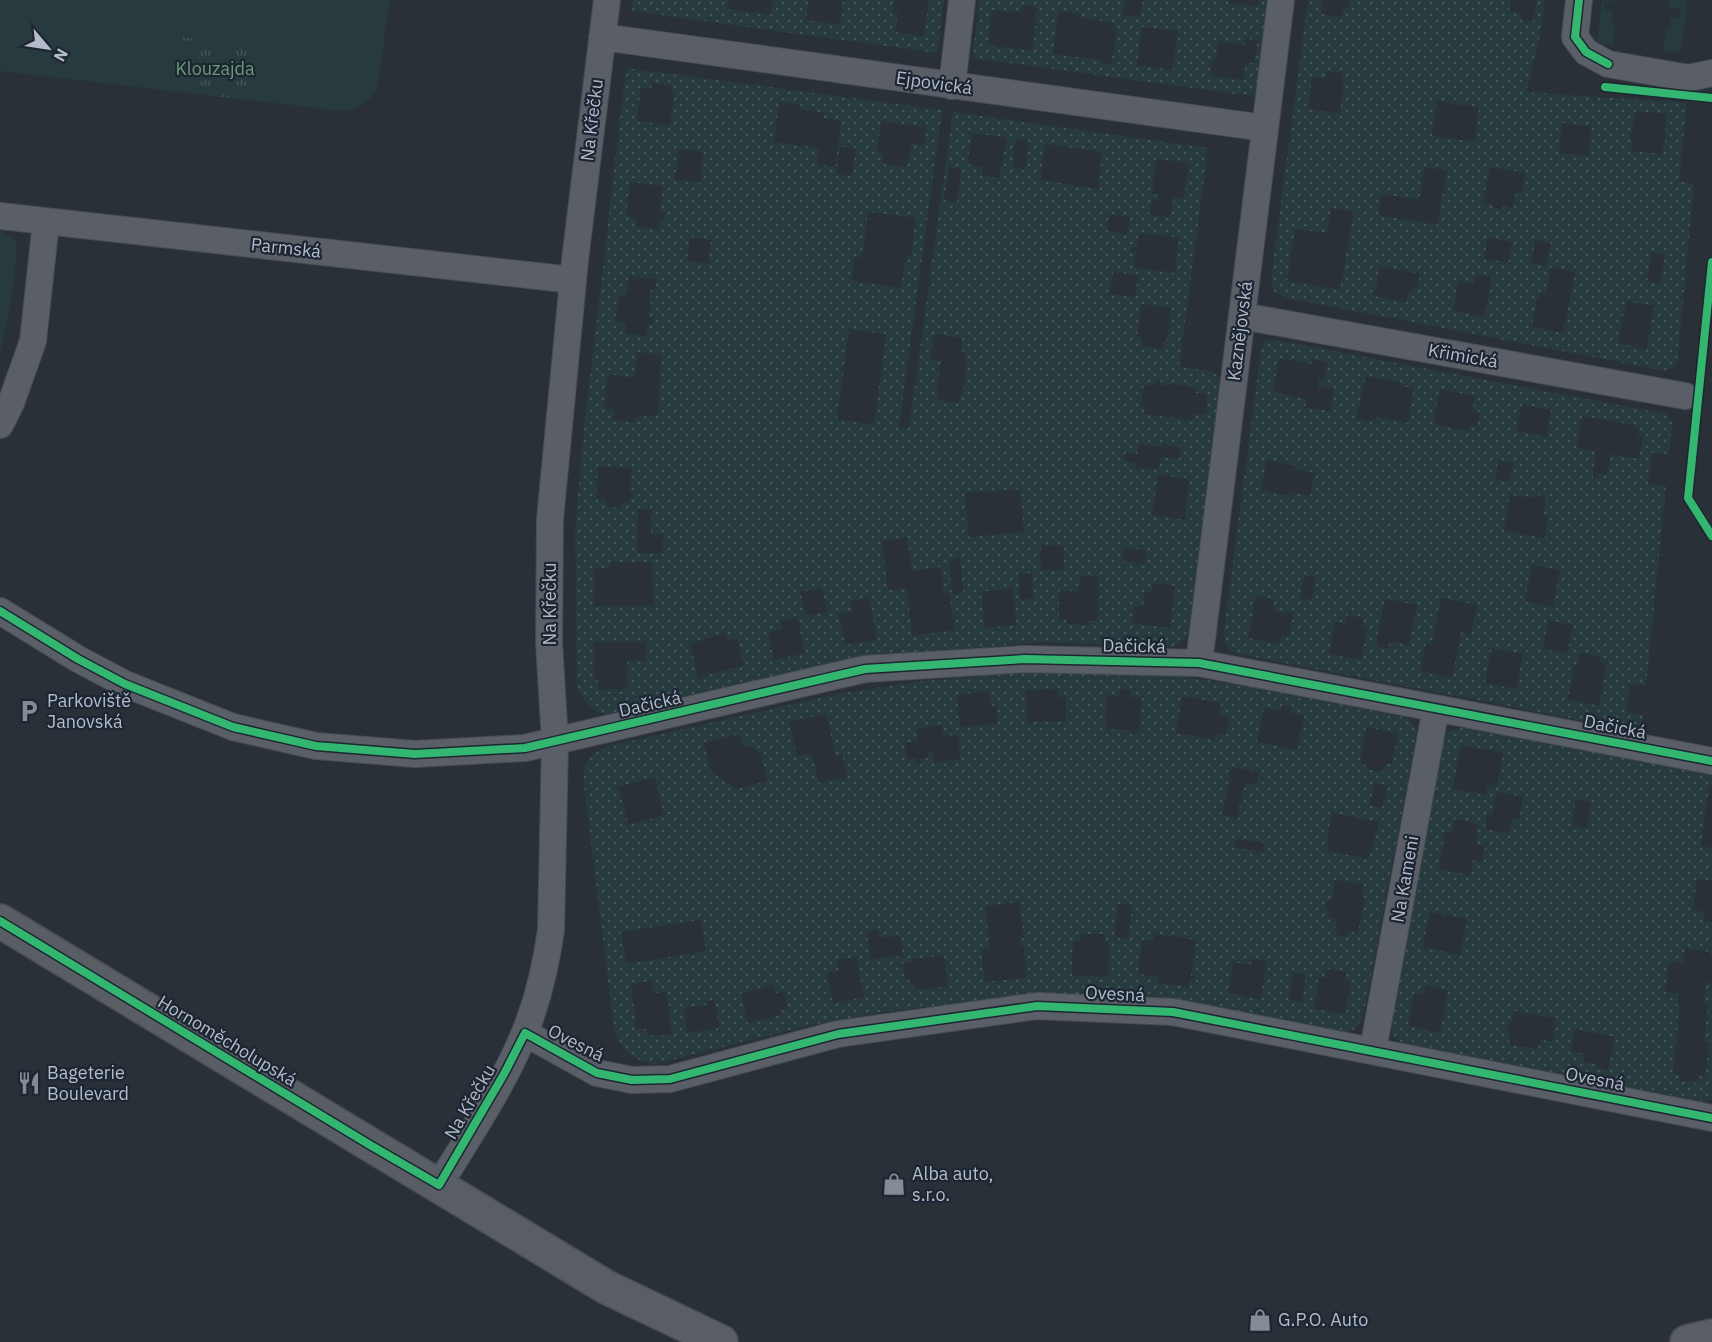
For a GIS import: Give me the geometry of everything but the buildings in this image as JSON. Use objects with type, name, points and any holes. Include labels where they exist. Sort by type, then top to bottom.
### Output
[{"type":"street","name":"Na Křečku","points":[[439,1185],[504,1074],[525,1033],[547,959],[551,930],[555,742],[549,642],[550,519],[573,280],[607,0]]},
{"type":"street","points":[[952,86],[962,0]]},
{"type":"street","name":"Kaznějovská","points":[[1199,663],[1281,0]]},
{"type":"street","points":[[1579,0],[1575,37],[1592,57],[1608,64],[1689,78],[1712,73]]},
{"type":"street","name":"Ejpovická","points":[[602,37],[1265,128]]},
{"type":"street","name":"Parmská","points":[[0,216],[573,280]]},
{"type":"street","points":[[0,424],[12,403],[33,341],[46,222]]},
{"type":"street","name":"Křimická","points":[[1242,316],[1685,396]]},
{"type":"street","name":"Dačická","points":[[0,611],[78,659],[125,684],[223,723],[316,746],[415,754],[525,748],[865,669],[1025,659],[1199,663],[1712,761]]},
{"type":"street","name":"Na Kameni","points":[[1373,1050],[1436,708]]},
{"type":"street","name":"Hornoměcholupská","points":[[0,921],[606,1287],[721,1342]]},
{"type":"street","name":"Ovesná","points":[[525,1033],[597,1073],[632,1080],[670,1079],[838,1034],[1037,1006],[1173,1012],[1712,1118]]},
{"type":"street","points":[[1688,1342],[1712,1336]]},
{"type":"green space","points":[[0,0],[390,0],[377,89],[362,105],[342,111],[0,71]]},
{"type":"green space","points":[[633,0],[728,0],[727,9],[771,15],[773,0],[809,0],[806,20],[840,25],[843,0],[895,0],[893,12],[898,13],[895,32],[924,36],[929,0],[944,0],[937,53],[632,11]]},
{"type":"green space","points":[[980,0],[1125,0],[1123,15],[1140,17],[1143,0],[1228,0],[1228,3],[1257,6],[1258,0],[1272,0],[1259,97],[972,58]],"holes":[[[1023,5],[1037,7],[1032,51],[988,45],[992,10],[1022,13]],[[1058,11],[1081,14],[1081,18],[1114,23],[1113,28],[1117,29],[1111,65],[1103,64],[1103,60],[1053,54]],[[1142,27],[1178,31],[1173,70],[1137,65]],[[1246,39],[1258,40],[1254,63],[1246,63],[1243,80],[1214,76],[1210,73],[1211,61],[1215,61],[1218,42],[1245,45]]]},
{"type":"green space","points":[[1308,0],[1322,0],[1321,14],[1342,17],[1343,8],[1349,8],[1350,0],[1511,0],[1509,11],[1522,13],[1521,20],[1533,22],[1537,0],[1545,0],[1540,35],[1526,92],[1687,103],[1679,181],[1694,184],[1677,365],[1666,371],[1287,298],[1273,291],[1271,279]],"holes":[[[1327,71],[1343,73],[1340,114],[1308,109],[1312,77],[1326,79]],[[1437,101],[1479,107],[1475,142],[1432,136]],[[1636,111],[1666,114],[1662,154],[1631,151],[1632,139],[1630,139]],[[1562,123],[1592,127],[1588,156],[1559,153]],[[1425,167],[1447,171],[1437,225],[1378,215],[1382,194],[1419,200]],[[1490,167],[1525,173],[1522,192],[1516,192],[1512,208],[1505,206],[1501,209],[1494,208],[1491,204],[1483,203]],[[1331,208],[1354,212],[1340,290],[1287,281],[1295,229],[1327,233]],[[1488,237],[1512,242],[1508,263],[1484,258]],[[1535,240],[1551,243],[1546,266],[1531,263]],[[1652,252],[1665,255],[1660,284],[1647,282]],[[1380,266],[1420,274],[1417,288],[1413,288],[1412,293],[1408,293],[1406,303],[1374,296]],[[1551,267],[1575,272],[1563,333],[1532,327],[1537,299],[1540,293],[1546,294]],[[1476,274],[1492,277],[1484,317],[1453,311],[1458,281],[1474,284]],[[1626,301],[1654,306],[1646,349],[1618,343]]]},
{"type":"green space","points":[[1602,0],[1613,0],[1613,2],[1605,1],[1604,9],[1613,10],[1611,22],[1615,23],[1613,45],[1597,43]]},
{"type":"green space","points":[[1669,0],[1688,0],[1681,52],[1663,51],[1666,29],[1670,30],[1671,17],[1679,18],[1681,10],[1668,7]]},
{"type":"green space","name":"Klouzajda","points":[[181,37],[258,46],[249,100],[173,91]]},
{"type":"green space","points":[[626,68],[942,110],[899,427],[909,428],[953,112],[1208,148],[1179,367],[1210,371],[1218,376],[1221,386],[1188,633],[1177,645],[1171,647],[1039,642],[897,656],[614,716],[601,713],[586,703],[577,685],[575,531],[583,439]],"holes":[[[652,83],[671,86],[671,92],[674,93],[670,125],[637,121],[641,88],[651,89]],[[779,102],[801,105],[800,109],[824,113],[824,118],[841,121],[835,167],[817,164],[819,148],[774,142]],[[881,121],[926,127],[924,145],[912,144],[906,167],[883,164],[884,153],[877,152]],[[972,133],[1007,138],[999,178],[982,176],[983,167],[967,164]],[[1016,139],[1029,141],[1025,170],[1012,167]],[[1045,144],[1102,152],[1098,189],[1040,180]],[[840,146],[856,149],[852,176],[836,174]],[[678,149],[703,152],[700,183],[675,180]],[[1156,159],[1189,163],[1184,198],[1174,197],[1170,218],[1149,214],[1152,200],[1158,203],[1159,195],[1152,194]],[[949,168],[961,169],[957,202],[944,200]],[[630,182],[663,186],[660,212],[665,213],[664,220],[659,220],[658,229],[636,226],[636,218],[626,216]],[[868,212],[916,218],[911,256],[906,255],[901,288],[852,281],[855,257],[862,257]],[[1109,214],[1130,217],[1127,234],[1107,231]],[[1139,233],[1179,238],[1175,273],[1134,267],[1136,252],[1130,251],[1131,247],[1136,247]],[[690,237],[711,240],[708,263],[687,261]],[[1113,272],[1138,275],[1135,297],[1110,294]],[[629,276],[657,279],[655,290],[651,290],[649,300],[651,300],[649,317],[654,318],[653,325],[648,325],[646,336],[625,333],[626,323],[615,321],[619,295],[626,296]],[[1141,304],[1171,308],[1167,340],[1164,340],[1163,349],[1141,345],[1142,338],[1137,337]],[[849,329],[886,335],[874,425],[837,419]],[[934,334],[962,338],[961,351],[965,352],[966,365],[958,403],[938,400],[937,387],[941,361],[930,360]],[[637,352],[661,355],[658,415],[636,417],[634,422],[613,420],[614,410],[604,408],[608,374],[635,378]],[[1158,380],[1161,381],[1160,385],[1196,387],[1196,393],[1207,394],[1207,413],[1194,414],[1192,420],[1144,414],[1145,407],[1141,407],[1144,385],[1157,385]],[[1139,444],[1181,447],[1179,459],[1160,457],[1158,469],[1136,467],[1136,463],[1125,461],[1125,453],[1137,454]],[[598,466],[632,468],[630,492],[633,493],[633,498],[630,498],[629,502],[623,501],[621,508],[606,506],[606,499],[596,498]],[[1158,475],[1189,479],[1185,520],[1152,515]],[[1020,489],[1024,532],[969,537],[965,493]],[[638,509],[652,510],[651,534],[664,535],[663,553],[637,553]],[[907,537],[912,571],[941,567],[944,593],[950,593],[954,630],[912,636],[907,589],[888,590],[882,542]],[[1041,545],[1064,546],[1064,570],[1040,569]],[[1124,548],[1146,550],[1144,564],[1122,561]],[[960,558],[963,593],[952,594],[949,560]],[[610,562],[652,562],[653,606],[594,606],[594,568],[609,568]],[[1032,573],[1033,599],[1020,599],[1019,574]],[[1080,576],[1098,576],[1097,621],[1089,621],[1088,625],[1067,624],[1067,620],[1059,620],[1059,591],[1079,591]],[[1153,583],[1175,586],[1170,628],[1132,623],[1134,606],[1143,607],[1145,592],[1152,592]],[[822,588],[827,612],[806,616],[800,592]],[[1013,588],[1016,625],[985,628],[981,592]],[[869,598],[877,640],[845,645],[839,614],[852,612],[850,601]],[[797,617],[805,653],[774,660],[768,632],[782,629],[780,621]],[[725,633],[727,640],[737,638],[744,666],[698,677],[690,644]],[[594,642],[646,642],[646,661],[627,661],[628,689],[598,689],[598,681],[594,679]]]},
{"type":"green space","points":[[0,222],[5,222],[4,233],[14,238],[17,247],[11,303],[0,352]]},
{"type":"green space","points":[[1275,340],[1666,414],[1672,422],[1669,454],[1652,453],[1648,484],[1666,486],[1646,686],[1629,684],[1627,713],[1643,715],[1642,724],[1637,731],[1238,654],[1228,648],[1224,631],[1261,349],[1266,341]],"holes":[[[1279,358],[1311,364],[1312,359],[1328,363],[1324,380],[1319,379],[1318,388],[1322,386],[1334,389],[1330,411],[1305,407],[1307,399],[1273,392]],[[1366,376],[1400,382],[1400,386],[1414,388],[1408,423],[1377,417],[1376,421],[1371,422],[1356,419]],[[1440,389],[1475,396],[1472,411],[1480,413],[1477,426],[1469,425],[1468,431],[1433,424]],[[1522,405],[1551,410],[1546,437],[1516,431]],[[1582,416],[1639,428],[1638,435],[1643,436],[1639,459],[1611,454],[1607,474],[1599,473],[1598,479],[1593,478],[1595,451],[1576,448]],[[1266,460],[1295,465],[1295,469],[1314,473],[1310,496],[1290,492],[1289,496],[1261,490]],[[1498,460],[1513,463],[1509,482],[1495,479]],[[1510,495],[1533,498],[1537,495],[1543,496],[1546,501],[1543,516],[1548,518],[1545,538],[1504,531]],[[1532,565],[1560,570],[1553,607],[1525,601]],[[1304,576],[1316,578],[1311,600],[1300,598]],[[1256,596],[1274,599],[1273,611],[1293,614],[1289,636],[1282,635],[1280,644],[1248,638]],[[1441,598],[1477,605],[1471,634],[1461,632],[1452,678],[1420,671],[1426,644],[1432,644]],[[1385,599],[1417,605],[1409,645],[1390,641],[1388,649],[1376,646]],[[1347,615],[1364,618],[1363,627],[1367,628],[1361,660],[1329,654],[1335,622],[1345,624]],[[1548,620],[1573,625],[1567,654],[1543,649]],[[1492,648],[1523,654],[1516,689],[1485,683]],[[1580,653],[1601,657],[1600,662],[1607,663],[1599,706],[1568,699],[1575,665],[1577,665]]]},
{"type":"green space","points":[[1038,671],[1169,675],[1250,686],[1408,718],[1416,729],[1416,737],[1363,1018],[1355,1029],[1344,1032],[1124,996],[1044,995],[888,1011],[811,1025],[655,1064],[629,1054],[614,1029],[584,785],[585,765],[591,756],[608,746],[842,693],[923,681]],"holes":[[[1057,689],[1058,697],[1066,697],[1066,721],[1027,722],[1026,690]],[[1120,689],[1131,690],[1130,697],[1141,698],[1139,731],[1130,734],[1130,730],[1106,729],[1106,697],[1110,694],[1119,697]],[[989,691],[991,706],[996,706],[998,724],[960,727],[957,695]],[[1182,696],[1221,703],[1219,715],[1229,717],[1226,735],[1216,734],[1215,740],[1176,733]],[[1282,705],[1291,707],[1291,713],[1304,716],[1297,750],[1257,742],[1264,708],[1281,711]],[[826,714],[836,756],[842,754],[847,777],[819,783],[812,753],[797,756],[789,722]],[[942,725],[943,736],[958,735],[960,759],[934,763],[932,752],[928,752],[929,758],[920,758],[921,764],[916,765],[915,759],[907,760],[904,743],[918,741],[916,729]],[[1366,727],[1398,733],[1392,764],[1385,763],[1383,772],[1366,769],[1366,765],[1360,763]],[[740,734],[743,747],[750,746],[760,752],[768,781],[737,789],[711,772],[704,743]],[[1232,767],[1259,772],[1256,785],[1245,783],[1237,818],[1222,815]],[[659,776],[655,779],[664,814],[669,814],[624,826],[628,823],[619,788],[614,788]],[[1374,783],[1387,786],[1382,808],[1370,805]],[[1332,813],[1379,822],[1369,859],[1328,851],[1329,839],[1327,838]],[[1236,839],[1265,843],[1264,852],[1235,848]],[[1335,880],[1364,885],[1362,897],[1365,898],[1358,933],[1349,931],[1344,937],[1338,936],[1335,928],[1337,919],[1328,917],[1329,910],[1326,907],[1327,901],[1332,899]],[[1019,902],[1024,938],[1020,939],[1020,946],[1024,946],[1026,978],[985,982],[981,950],[990,949],[985,906]],[[1118,904],[1132,905],[1128,939],[1114,937]],[[701,920],[706,951],[626,964],[621,932]],[[878,930],[879,938],[900,936],[903,956],[870,959],[867,931]],[[1081,934],[1105,934],[1105,942],[1109,942],[1108,977],[1072,976],[1073,941],[1081,941]],[[1155,934],[1196,940],[1191,976],[1195,976],[1194,979],[1190,979],[1189,987],[1158,983],[1158,977],[1138,974],[1142,940],[1153,941]],[[944,956],[948,986],[915,990],[914,984],[910,985],[909,979],[905,979],[903,963],[912,962],[912,959]],[[856,957],[864,997],[833,1003],[827,973],[839,970],[837,960]],[[1252,958],[1267,961],[1260,999],[1228,993],[1233,962],[1251,965]],[[1327,969],[1347,972],[1345,981],[1351,983],[1345,1014],[1314,1009],[1319,977],[1325,978]],[[1293,972],[1306,975],[1302,1002],[1288,1000]],[[651,981],[653,993],[667,992],[672,1035],[648,1035],[646,1029],[636,1030],[631,984]],[[773,985],[776,993],[784,991],[788,1009],[780,1011],[781,1015],[748,1023],[741,993]],[[715,1000],[719,1028],[687,1033],[684,1008],[707,1005],[707,1001]]]},
{"type":"green space","points":[[1465,727],[1712,775],[1701,846],[1712,848],[1712,881],[1697,879],[1693,910],[1704,912],[1704,921],[1712,922],[1712,957],[1710,957],[1710,952],[1685,948],[1683,963],[1669,962],[1665,992],[1679,994],[1677,1005],[1680,1005],[1673,1073],[1679,1074],[1679,1081],[1698,1083],[1699,1076],[1705,1077],[1709,1042],[1704,1041],[1708,1005],[1704,1004],[1706,982],[1712,983],[1712,1100],[1701,1101],[1405,1044],[1393,1037],[1391,1023],[1442,741],[1446,733]],"holes":[[[1461,745],[1503,753],[1497,786],[1488,784],[1486,795],[1453,789]],[[1497,792],[1523,797],[1519,820],[1512,819],[1509,833],[1485,829],[1487,814],[1492,815]],[[1576,799],[1591,802],[1587,828],[1572,825]],[[1455,819],[1478,824],[1476,844],[1485,846],[1482,861],[1473,860],[1470,875],[1439,869],[1445,832],[1452,832]],[[1430,912],[1467,919],[1460,955],[1423,947]],[[1425,985],[1448,990],[1440,1033],[1408,1026],[1414,993],[1423,995]],[[1513,1011],[1556,1018],[1552,1041],[1540,1040],[1538,1049],[1509,1045],[1508,1025],[1512,1021]],[[1575,1029],[1615,1037],[1608,1070],[1596,1068],[1596,1064],[1584,1062],[1585,1054],[1571,1051]]]},
{"type":"cycle path","points":[[1579,0],[1575,37],[1586,52],[1608,64]]},
{"type":"cycle path","points":[[1605,87],[1712,98]]},
{"type":"cycle path","points":[[1712,262],[1688,498],[1712,536]]},
{"type":"cycle path","points":[[0,611],[78,659],[125,684],[233,727],[316,746],[415,754],[525,748],[865,669],[1025,659],[1199,663],[1712,761]]},
{"type":"cycle path","points":[[0,921],[439,1185],[504,1074],[525,1033],[597,1073],[632,1080],[670,1079],[838,1034],[1037,1006],[1173,1012],[1712,1118]]},
{"type":"place","name":"Parkoviště Janovská","points":[[29,711]]},
{"type":"place","name":"Bageterie Boulevard","points":[[29,1083]]},
{"type":"place","name":"Alba auto, s.r.o.","points":[[894,1184]]},
{"type":"place","name":"G.P.O. Auto","points":[[1260,1320]]}]
